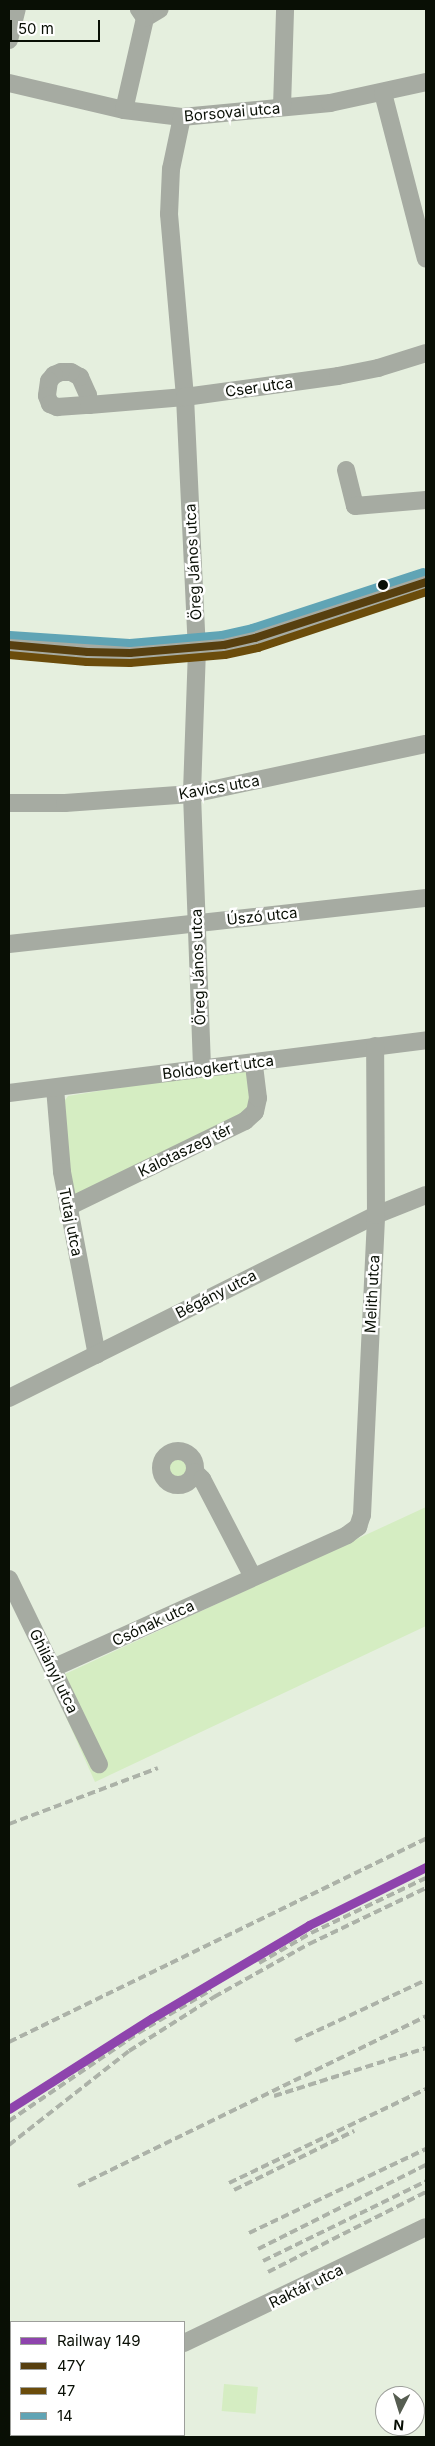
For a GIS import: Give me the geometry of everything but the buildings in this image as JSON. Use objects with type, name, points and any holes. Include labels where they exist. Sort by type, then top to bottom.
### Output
[{"type":"street","points":[[9,40],[17,9]]},
{"type":"street","points":[[124,110],[142,14],[159,12],[160,9]]},
{"type":"street","points":[[282,107],[285,9]]},
{"type":"street","name":"Borsovai utca","points":[[9,83],[124,110],[182,117],[330,103],[426,82]]},
{"type":"street","points":[[384,92],[426,259]]},
{"type":"street","name":"Öreg János utca","points":[[182,117],[170,169],[169,206],[185,397],[196,649],[192,794],[202,1068]]},
{"type":"street","name":"Cser utca","points":[[89,405],[185,397],[346,375],[378,368],[426,352]]},
{"type":"street","points":[[346,470],[356,506],[426,500]]},
{"type":"street","points":[[9,645],[122,653],[196,649],[255,638],[426,582]]},
{"type":"street","name":"Kavics utca","points":[[9,803],[65,803],[192,794],[426,744]]},
{"type":"street","name":"Úszó utca","points":[[9,944],[426,898]]},
{"type":"street","name":"Boldogkert utca","points":[[9,1093],[426,1040]]},
{"type":"street","name":"Melith utca","points":[[347,1535],[358,1528],[362,1515],[376,1215],[375,1046]]},
{"type":"street","name":"Kalotaszeg tér","points":[[68,1207],[245,1120],[255,1112],[258,1098],[254,1063]]},
{"type":"street","name":"Tutaj utca","points":[[55,1088],[56,1129],[68,1207],[98,1355]]},
{"type":"street","name":"Bégány utca","points":[[9,1398],[376,1215],[426,1195]]},
{"type":"street","points":[[195,1472],[202,1479],[253,1577]]},
{"type":"street","name":"Csónak utca","points":[[53,1668],[347,1535]]},
{"type":"street","name":"Ghilányi utca","points":[[9,1579],[99,1764]]},
{"type":"street","name":"Raktár utca","points":[[185,2343],[426,2227]]},
{"type":"green space","points":[[240,1068],[251,1074],[249,1111],[83,1199],[73,1195],[63,1103],[68,1096]]},
{"type":"green space","points":[[178,1457],[186,1460],[189,1468],[186,1476],[178,1479],[170,1476],[167,1468],[170,1460]]},
{"type":"green space","points":[[426,1507],[426,1626],[95,1782],[50,1681]]},
{"type":"green space","points":[[224,2384],[258,2387],[256,2414],[222,2411]]},
{"type":"railway","points":[[9,1824],[158,1768]]},
{"type":"railway","points":[[9,2042],[426,1839]]},
{"type":"railway","points":[[259,1963],[311,1933],[426,1878]]},
{"type":"railway","points":[[9,2145],[129,2051],[214,1997],[309,1944],[426,1888]]},
{"type":"railway","points":[[295,2041],[426,1980]]},
{"type":"railway","points":[[9,2121],[138,2033],[211,1990]]},
{"type":"railway","points":[[78,2186],[426,2016]]},
{"type":"railway","points":[[274,2096],[426,2048]]},
{"type":"railway","points":[[229,2183],[426,2089]]},
{"type":"railway","points":[[234,2190],[354,2131]]},
{"type":"railway","points":[[249,2233],[426,2149]]},
{"type":"railway","points":[[258,2249],[426,2165]]},
{"type":"railway","points":[[263,2261],[426,2181]]},
{"type":"railway","points":[[268,2272],[426,2192]]},
{"type":"rail line","name":"149","points":[[9,2109],[152,2018],[309,1925],[426,1867]]},
{"type":"transit line","name":"14","points":[[10,635],[130,643],[222,635],[252,628],[423,572]]},
{"type":"transit line","name":"47Y","points":[[9,645],[88,652],[130,653],[224,645],[255,638],[426,582]]},
{"type":"transit line","name":"47","points":[[9,655],[87,662],[130,663],[225,655],[258,648],[426,592]]}]
